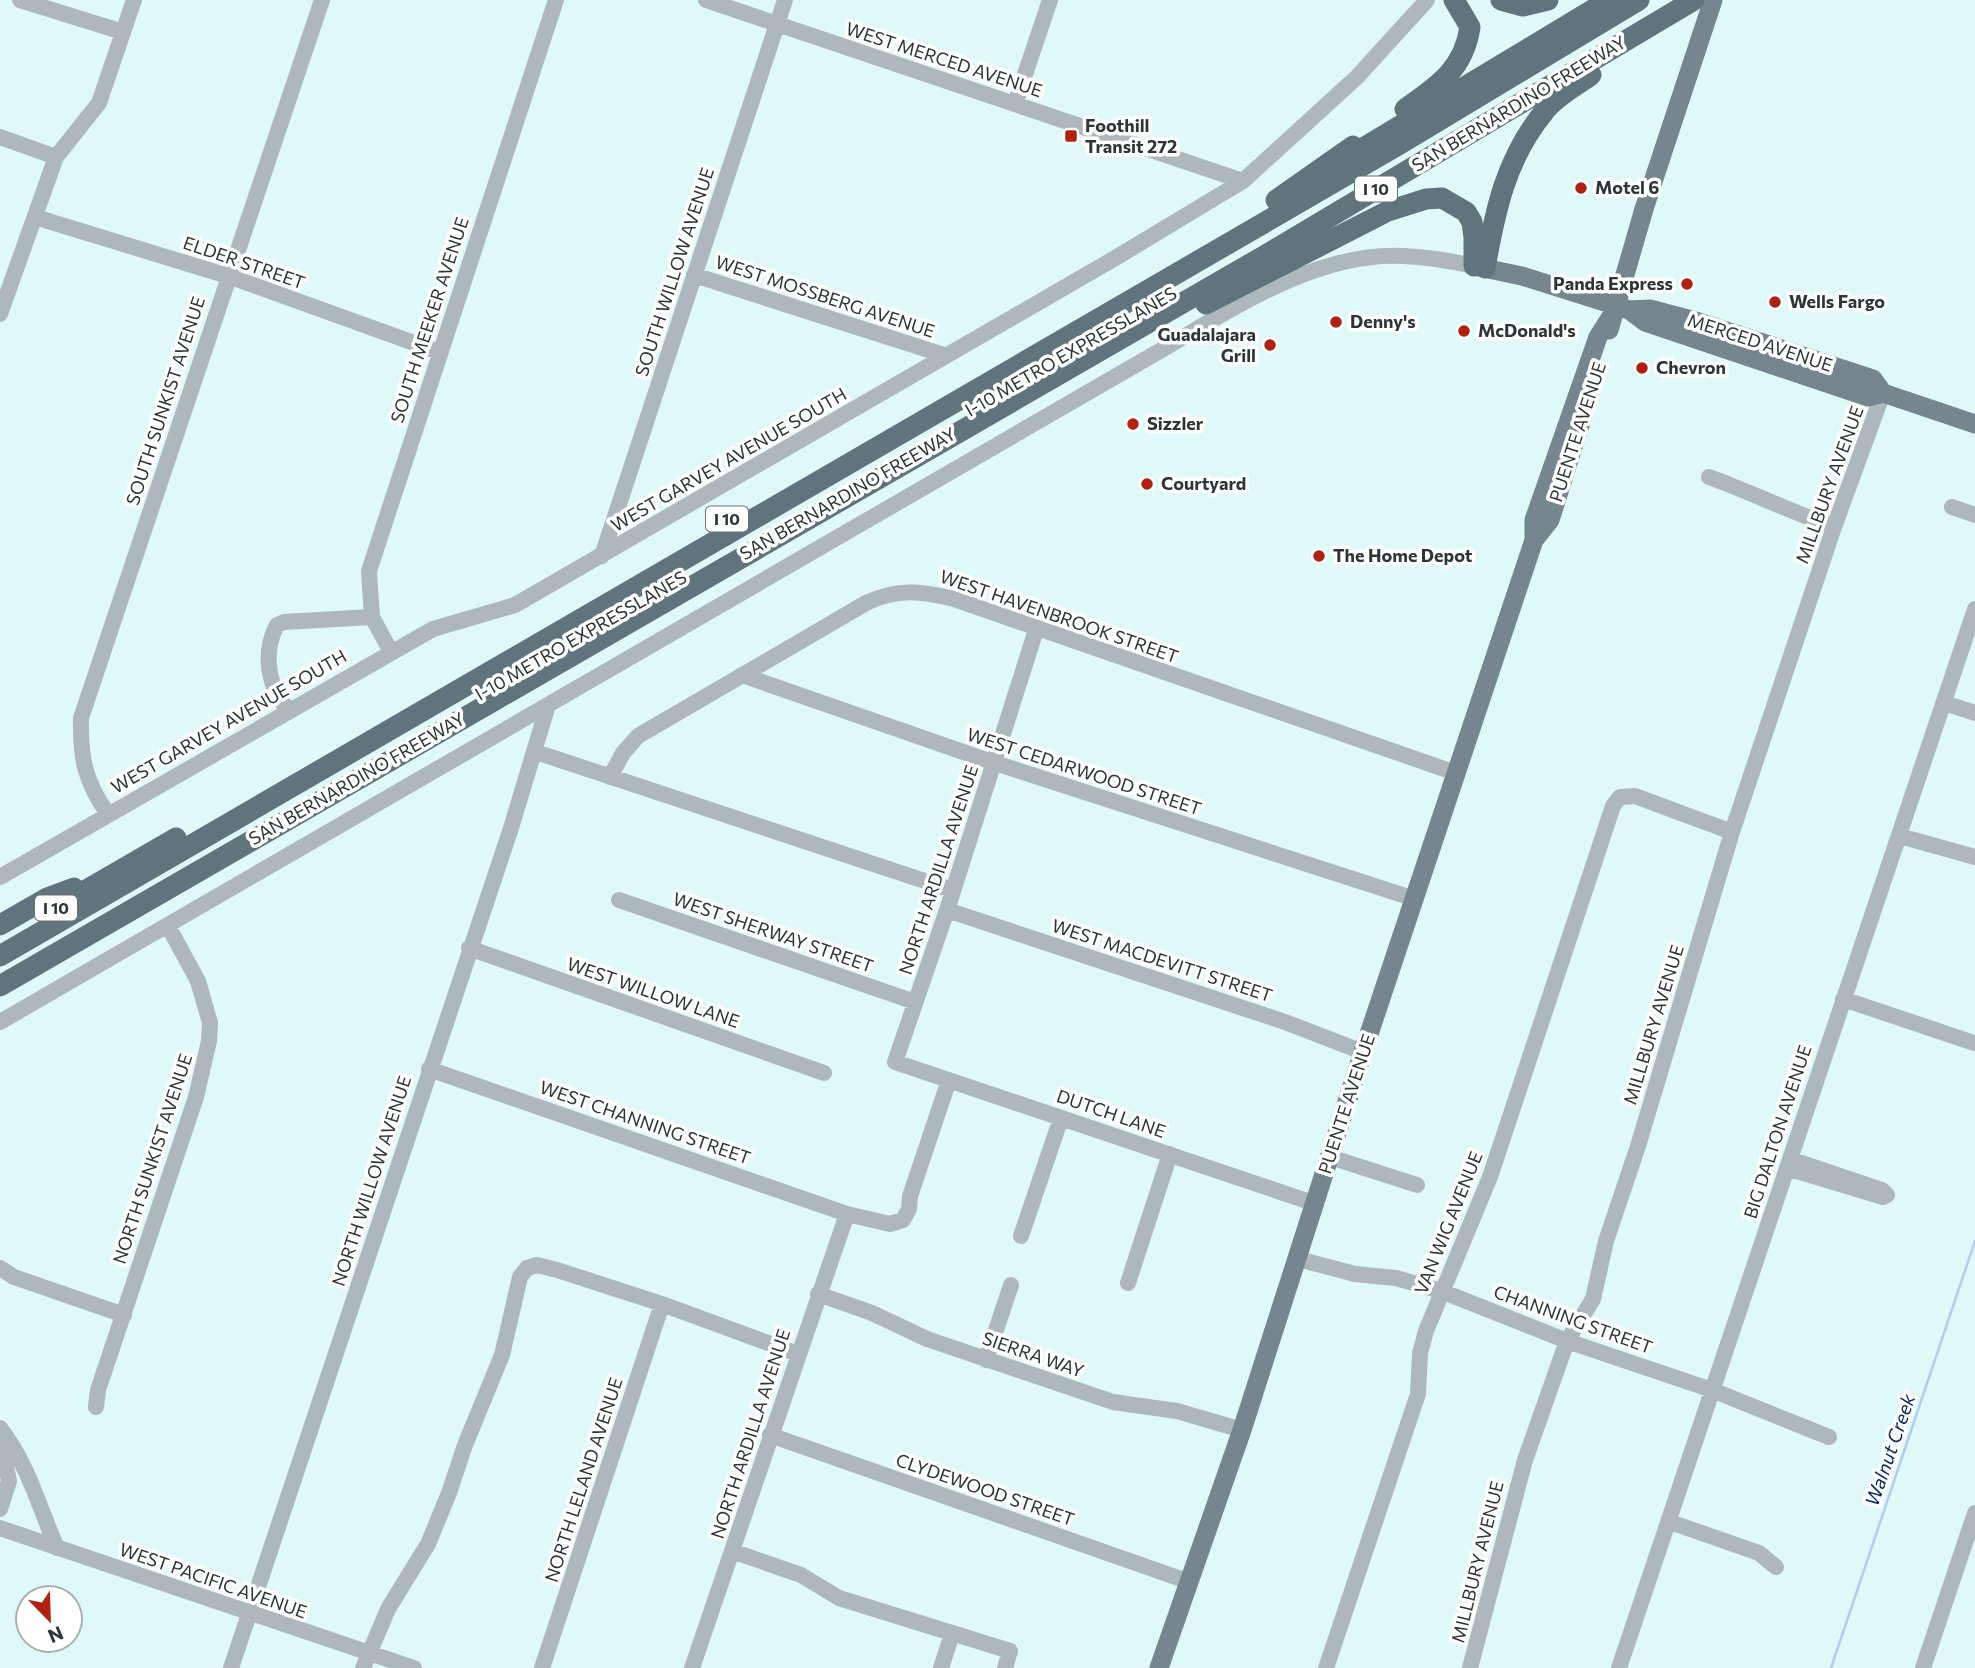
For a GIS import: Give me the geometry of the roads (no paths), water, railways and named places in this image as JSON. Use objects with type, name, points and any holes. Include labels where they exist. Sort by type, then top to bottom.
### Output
[{"type":"highway","points":[[1276,200],[1414,103],[1458,65],[1464,54],[1470,27],[1454,0]]},
{"type":"highway","points":[[1505,1],[1523,6],[1548,0]]},
{"type":"highway","name":"I 10","points":[[0,941],[1276,200],[1609,0]]},
{"type":"highway","name":"I-10 METRO EXPRESSLANES","points":[[0,956],[1400,144],[1639,0]]},
{"type":"highway","name":"I-10 METRO EXPRESSLANES","points":[[0,972],[1507,98],[1667,0]]},
{"type":"highway","points":[[1479,267],[1503,181],[1545,110],[1694,0]]},
{"type":"highway","name":"SAN BERNARDINO FREEWAY","points":[[0,986],[1276,249],[1694,0]]},
{"type":"highway","points":[[1056,375],[1104,361],[1388,211],[1426,199],[1442,198],[1466,212],[1472,222],[1479,267]]},
{"type":"highway","points":[[0,925],[47,898],[112,875]]},
{"type":"highway","points":[[0,999],[25,972]]},
{"type":"main road","name":"PUENTE AVENUE","points":[[1159,1668],[1187,1581],[1242,1430],[1363,1052],[1534,540],[1534,520],[1558,449],[1598,337],[1618,311],[1713,0]]},
{"type":"main road","name":"MERCED AVENUE","points":[[1479,267],[1522,276],[1618,311],[1650,309],[1756,340],[1873,379],[1883,393],[1975,424]]},
{"type":"street","points":[[20,0],[123,32]]},
{"type":"street","points":[[0,314],[5,282],[35,217],[56,157],[99,103],[134,0]]},
{"type":"street","name":"SOUTH SUNKIST AVENUE","points":[[108,814],[91,790],[86,772],[81,718],[322,0]]},
{"type":"street","name":"SOUTH MEEKER AVENUE","points":[[391,652],[372,617],[369,571],[556,0]]},
{"type":"street","name":"WEST MERCED AVENUE","points":[[706,0],[1243,181]]},
{"type":"street","name":"SOUTH WILLOW AVENUE","points":[[602,556],[785,0]]},
{"type":"street","points":[[1015,104],[1050,0]]},
{"type":"street","name":"WEST GARVEY AVENUE SOUTH","points":[[0,877],[433,629],[515,606],[1117,257],[1243,181],[1356,77],[1427,0]]},
{"type":"street","points":[[0,137],[56,157]]},
{"type":"street","name":"ELDER STREET","points":[[35,217],[228,276],[439,352]]},
{"type":"street","points":[[0,1023],[1186,336],[1276,288],[1357,259],[1402,256],[1479,267]]},
{"type":"street","name":"WEST MOSSBERG AVENUE","points":[[694,275],[944,355]]},
{"type":"street","name":"MILLBURY AVENUE","points":[[1470,1668],[1521,1473],[1567,1341],[1593,1299],[1606,1241],[1638,1146],[1732,832],[1834,527],[1883,393]]},
{"type":"street","points":[[1709,477],[1768,498],[1794,513],[1834,527]]},
{"type":"street","points":[[1952,507],[1975,515]]},
{"type":"street","name":"WEST HAVENBROOK STREET","points":[[610,777],[623,753],[638,736],[866,603],[901,590],[921,591],[954,599],[1036,630],[1456,773]]},
{"type":"street","name":"BIG DALTON AVENUE","points":[[1619,1668],[1975,609]]},
{"type":"street","points":[[289,710],[276,698],[271,683],[269,668],[277,625],[284,622],[372,617]]},
{"type":"street","name":"NORTH ARDILLA AVENUE","points":[[895,1062],[995,763],[1036,630]]},
{"type":"street","name":"WEST CEDARWOOD STREET","points":[[742,676],[995,763],[1415,899]]},
{"type":"street","points":[[1944,703],[1975,713]]},
{"type":"street","name":"NORTH WILLOW AVENUE","points":[[230,1668],[536,752],[548,705]]},
{"type":"street","points":[[536,752],[952,890]]},
{"type":"street","name":"VAN WIG AVENUE","points":[[1326,1668],[1418,1394],[1420,1353],[1441,1291],[1490,1177],[1613,806],[1620,797],[1635,796],[1732,832]]},
{"type":"street","points":[[1900,836],[1975,857]]},
{"type":"street","name":"WEST SHERWAY STREET","points":[[619,900],[915,1002]]},
{"type":"street","name":"WEST MACDEVITT STREET","points":[[947,910],[1285,1022],[1363,1052]]},
{"type":"street","name":"NORTH SUNKIST AVENUE","points":[[96,1407],[98,1390],[199,1087],[209,1041],[209,1023],[198,981],[168,926]]},
{"type":"street","name":"WEST WILLOW LANE","points":[[469,948],[824,1073]]},
{"type":"street","points":[[1843,999],[1973,1043]]},
{"type":"street","name":"DUTCH LANE","points":[[895,1062],[1316,1204]]},
{"type":"street","name":"WEST CHANNING STREET","points":[[429,1069],[848,1214]]},
{"type":"street","points":[[848,1214],[890,1224],[903,1220],[949,1080]]},
{"type":"street","points":[[1021,1236],[1061,1118]]},
{"type":"street","points":[[1128,1283],[1170,1154]]},
{"type":"street","points":[[1330,1157],[1417,1185]]},
{"type":"street","points":[[1789,1163],[1882,1190],[1887,1195],[1883,1197],[1789,1163]]},
{"type":"street","name":"NORTH ARDILLA AVENUE","points":[[692,1668],[818,1294],[848,1214]]},
{"type":"street","name":"CHANNING STREET","points":[[1298,1259],[1355,1274],[1396,1278],[1441,1291],[1567,1341],[1712,1390],[1829,1437]]},
{"type":"street","points":[[365,1660],[388,1609],[428,1544],[502,1355],[520,1277],[527,1268],[537,1265],[557,1270],[662,1304],[798,1354]]},
{"type":"street","points":[[0,1268],[13,1277],[124,1315]]},
{"type":"street","points":[[986,1360],[1012,1285]]},
{"type":"street","name":"SIERRA WAY","points":[[818,1294],[986,1360],[1113,1402],[1177,1411],[1242,1430]]},
{"type":"street","name":"NORTH LELAND AVENUE","points":[[542,1668],[662,1304]]},
{"type":"street","points":[[0,1428],[22,1459],[44,1523],[57,1548]]},
{"type":"street","name":"CLYDEWOOD STREET","points":[[770,1435],[1187,1581]]},
{"type":"street","points":[[0,1437],[9,1481],[0,1509]]},
{"type":"street","points":[[1923,1668],[1975,1513]]},
{"type":"street","points":[[1670,1522],[1759,1553],[1776,1567]]},
{"type":"street","name":"WEST PACIFIC AVENUE","points":[[0,1528],[249,1614],[365,1660],[414,1668]]},
{"type":"street","points":[[732,1551],[801,1575],[839,1598],[1010,1651],[1005,1668]]},
{"type":"street","points":[[941,1668],[952,1634]]},
{"type":"waterway","name":"Walnut Creek","points":[[1831,1668],[1975,1241]]},
{"type":"place","name":"Foothill Transit 272","points":[[1071,136]]},
{"type":"place","name":"Motel 6","points":[[1581,188]]},
{"type":"place","name":"Panda Express","points":[[1687,284]]},
{"type":"place","name":"Wells Fargo","points":[[1775,302]]},
{"type":"place","name":"Denny's","points":[[1336,322]]},
{"type":"place","name":"McDonald's","points":[[1464,331]]},
{"type":"place","name":"Guadalajara Grill","points":[[1270,345]]},
{"type":"place","name":"Chevron","points":[[1642,368]]},
{"type":"place","name":"Sizzler","points":[[1133,424]]},
{"type":"place","name":"Courtyard","points":[[1147,484]]},
{"type":"place","name":"The Home Depot","points":[[1319,556]]}]
